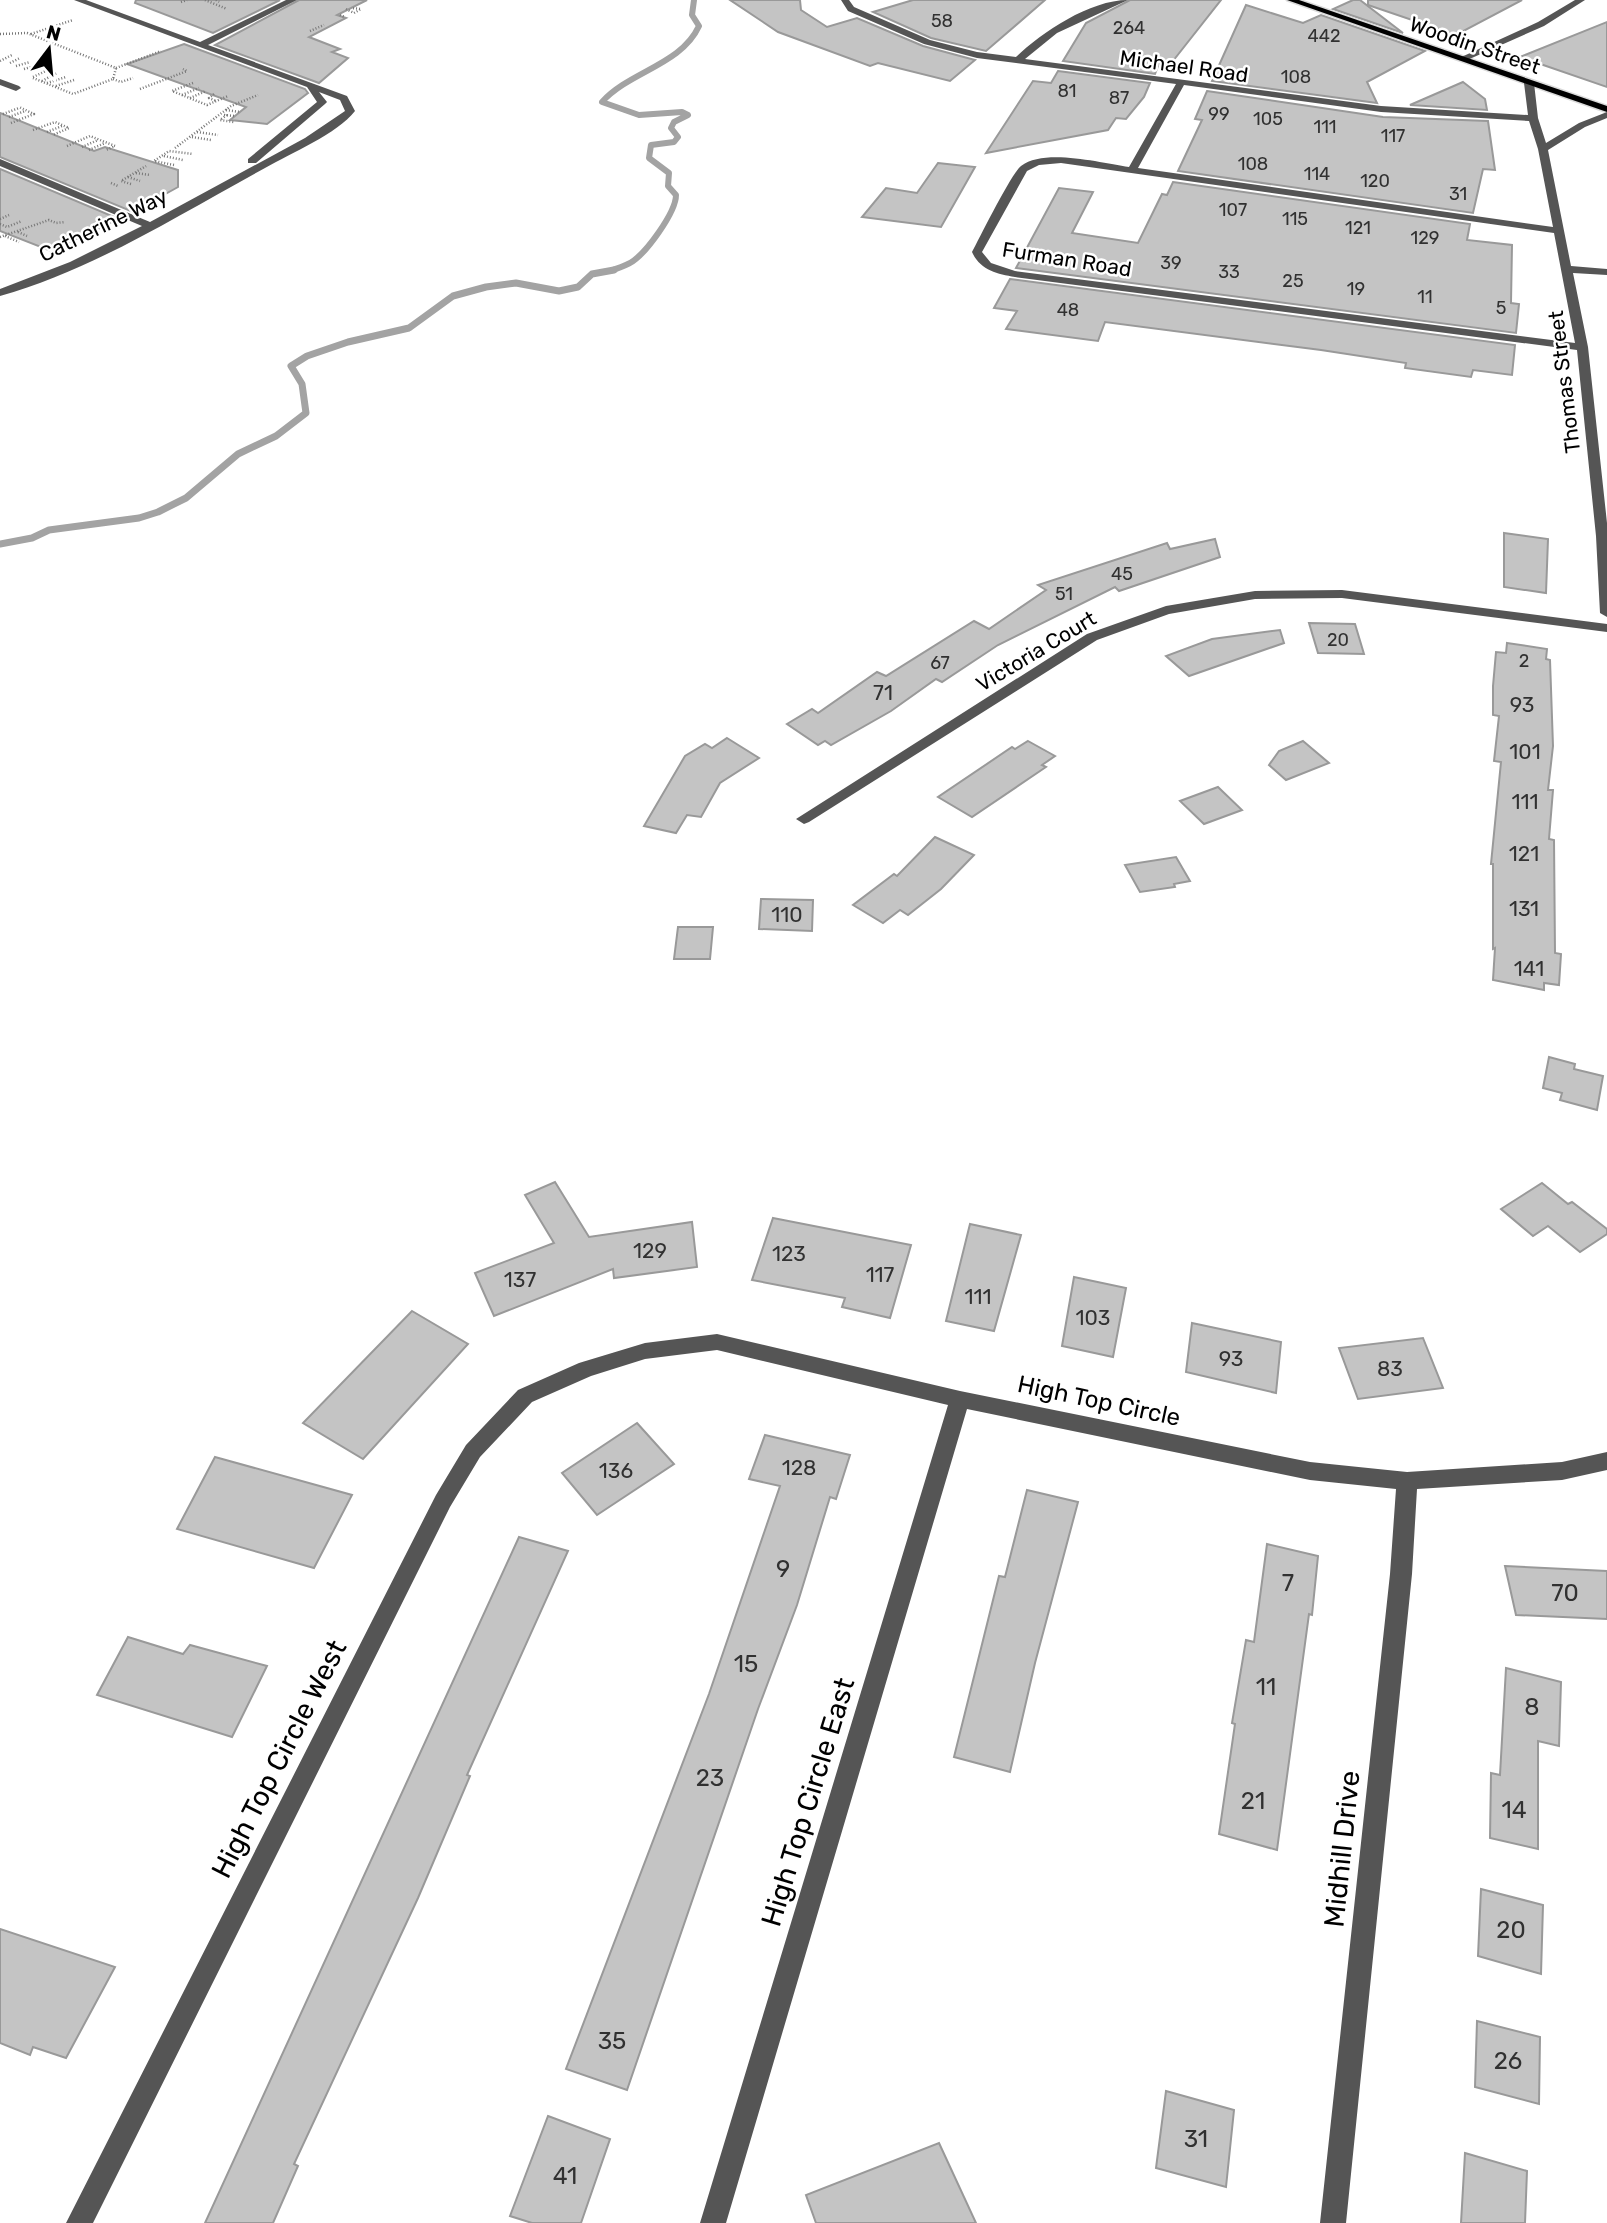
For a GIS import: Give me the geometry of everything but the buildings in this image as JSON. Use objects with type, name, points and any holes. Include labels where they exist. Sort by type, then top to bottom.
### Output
[{"type":"main road","name":"Woodin Street","points":[[1291,0],[1607,109]]},
{"type":"street","points":[[78,0],[311,88]]},
{"type":"street","points":[[199,46],[293,0]]},
{"type":"street","name":"Michael Road","points":[[845,0],[851,9],[927,42],[977,55],[1381,109],[1533,118]]},
{"type":"street","points":[[1017,61],[1038,39],[1055,28],[1124,0]]},
{"type":"street","points":[[1462,59],[1541,24],[1581,0]]},
{"type":"street","points":[[0,82],[16,88]]},
{"type":"street","points":[[1132,170],[1181,83]]},
{"type":"street","name":"Thomas Street","points":[[1529,83],[1533,118],[1543,149],[1582,347],[1602,536],[1607,613]]},
{"type":"street","name":"Catherine Way","points":[[220,186],[318,106],[321,100],[311,88]]},
{"type":"street","name":"Catherine Way","points":[[0,293],[74,264],[150,226],[308,140],[348,114],[350,106],[344,98],[311,88]]},
{"type":"street","points":[[1543,149],[1582,125],[1607,115]]},
{"type":"street","name":"Furman Road","points":[[1559,230],[1061,160],[1037,162],[1023,169],[979,244],[977,252],[979,260],[998,271],[1014,274],[1582,347]]},
{"type":"street","points":[[0,162],[150,226]]},
{"type":"street","points":[[1567,269],[1607,272]]},
{"type":"street","points":[[1594,470],[1607,473]]},
{"type":"street","name":"Victoria Court","points":[[804,819],[1092,637],[1166,610],[1255,596],[1342,594],[1607,628]]},
{"type":"street","name":"High Top Circle","points":[[586,1369],[645,1351],[717,1342],[960,1399],[1311,1471],[1408,1481],[1562,1471],[1607,1461]]},
{"type":"street","name":"High Top Circle West","points":[[79,2223],[443,1501],[473,1451],[525,1396],[586,1369]]},
{"type":"street","name":"High Top Circle East","points":[[713,2223],[960,1399]]},
{"type":"street","name":"Midhill Drive","points":[[1333,2223],[1401,1574],[1408,1481]]},
{"type":"path","points":[[181,2],[187,0]]},
{"type":"path","points":[[205,0],[230,9],[223,12]]},
{"type":"path","points":[[207,8],[214,5]]},
{"type":"path","points":[[346,9],[354,13],[361,9],[351,8]]},
{"type":"path","points":[[340,15],[345,17]]},
{"type":"path","points":[[30,34],[77,19]]},
{"type":"path","points":[[310,31],[324,25]]},
{"type":"path","points":[[4,38],[6,33]]},
{"type":"path","points":[[0,34],[30,34],[116,68],[172,47]]},
{"type":"path","points":[[45,45],[52,43]]},
{"type":"path","points":[[55,49],[62,47]]},
{"type":"path","points":[[65,53],[72,51]]},
{"type":"path","points":[[1,64],[12,55]]},
{"type":"path","points":[[82,61],[90,58]]},
{"type":"path","points":[[92,65],[100,62]]},
{"type":"path","points":[[103,69],[111,66]]},
{"type":"path","points":[[8,68],[73,94],[113,79],[121,82],[133,78]]},
{"type":"path","points":[[113,79],[116,68]]},
{"type":"path","points":[[141,89],[187,71],[183,69]]},
{"type":"path","points":[[33,78],[48,70]]},
{"type":"path","points":[[41,81],[57,73]]},
{"type":"path","points":[[47,83],[66,77]]},
{"type":"path","points":[[55,87],[74,80]]},
{"type":"path","points":[[193,83],[172,92],[207,105],[228,96]]},
{"type":"path","points":[[181,95],[199,88]]},
{"type":"path","points":[[189,98],[206,91]]},
{"type":"path","points":[[214,94],[209,98],[216,101]]},
{"type":"path","points":[[175,148],[225,110],[257,95]]},
{"type":"path","points":[[250,98],[256,102]]},
{"type":"path","points":[[11,104],[34,114],[11,123]]},
{"type":"path","points":[[3,114],[20,108]]},
{"type":"path","points":[[9,117],[26,110]]},
{"type":"path","points":[[225,110],[240,112]]},
{"type":"path","points":[[219,114],[235,116]]},
{"type":"path","points":[[227,115],[220,120],[234,122]]},
{"type":"path","points":[[33,130],[55,122],[69,128],[53,135]]},
{"type":"path","points":[[47,132],[63,126]]},
{"type":"path","points":[[197,132],[218,135]]},
{"type":"path","points":[[67,146],[90,136],[115,146],[106,150]]},
{"type":"path","points":[[191,136],[211,140]]},
{"type":"path","points":[[82,147],[99,140]]},
{"type":"path","points":[[89,149],[106,143]]},
{"type":"path","points":[[174,165],[154,161],[169,152],[193,154]]},
{"type":"path","points":[[163,156],[184,160]]},
{"type":"path","points":[[131,184],[121,181],[146,166]]},
{"type":"path","points":[[135,173],[150,175]]},
{"type":"path","points":[[127,177],[140,181]]},
{"type":"path","points":[[111,183],[118,186]]},
{"type":"path","points":[[9,215],[0,221],[7,227],[22,220]]},
{"type":"path","points":[[2,237],[49,220],[56,223],[65,222]]},
{"type":"path","points":[[29,228],[37,231]]},
{"type":"path","points":[[17,231],[27,236]]},
{"type":"path","points":[[2,237],[19,243]]},
{"type":"waterway","points":[[611,270],[637,258],[659,232],[671,212],[676,195],[668,186],[669,173],[649,158],[651,145],[674,142],[678,137],[671,128],[674,122],[688,115],[682,112],[639,115],[602,102],[613,91],[668,59],[691,39],[699,26],[692,15],[694,0]]},
{"type":"waterway","points":[[0,544],[32,538],[49,530],[139,518],[186,498],[238,454],[276,436],[306,413],[302,384],[291,366],[307,356],[348,342],[409,328],[453,296],[486,287],[516,283],[559,291],[578,287],[592,274],[611,270]]}]
